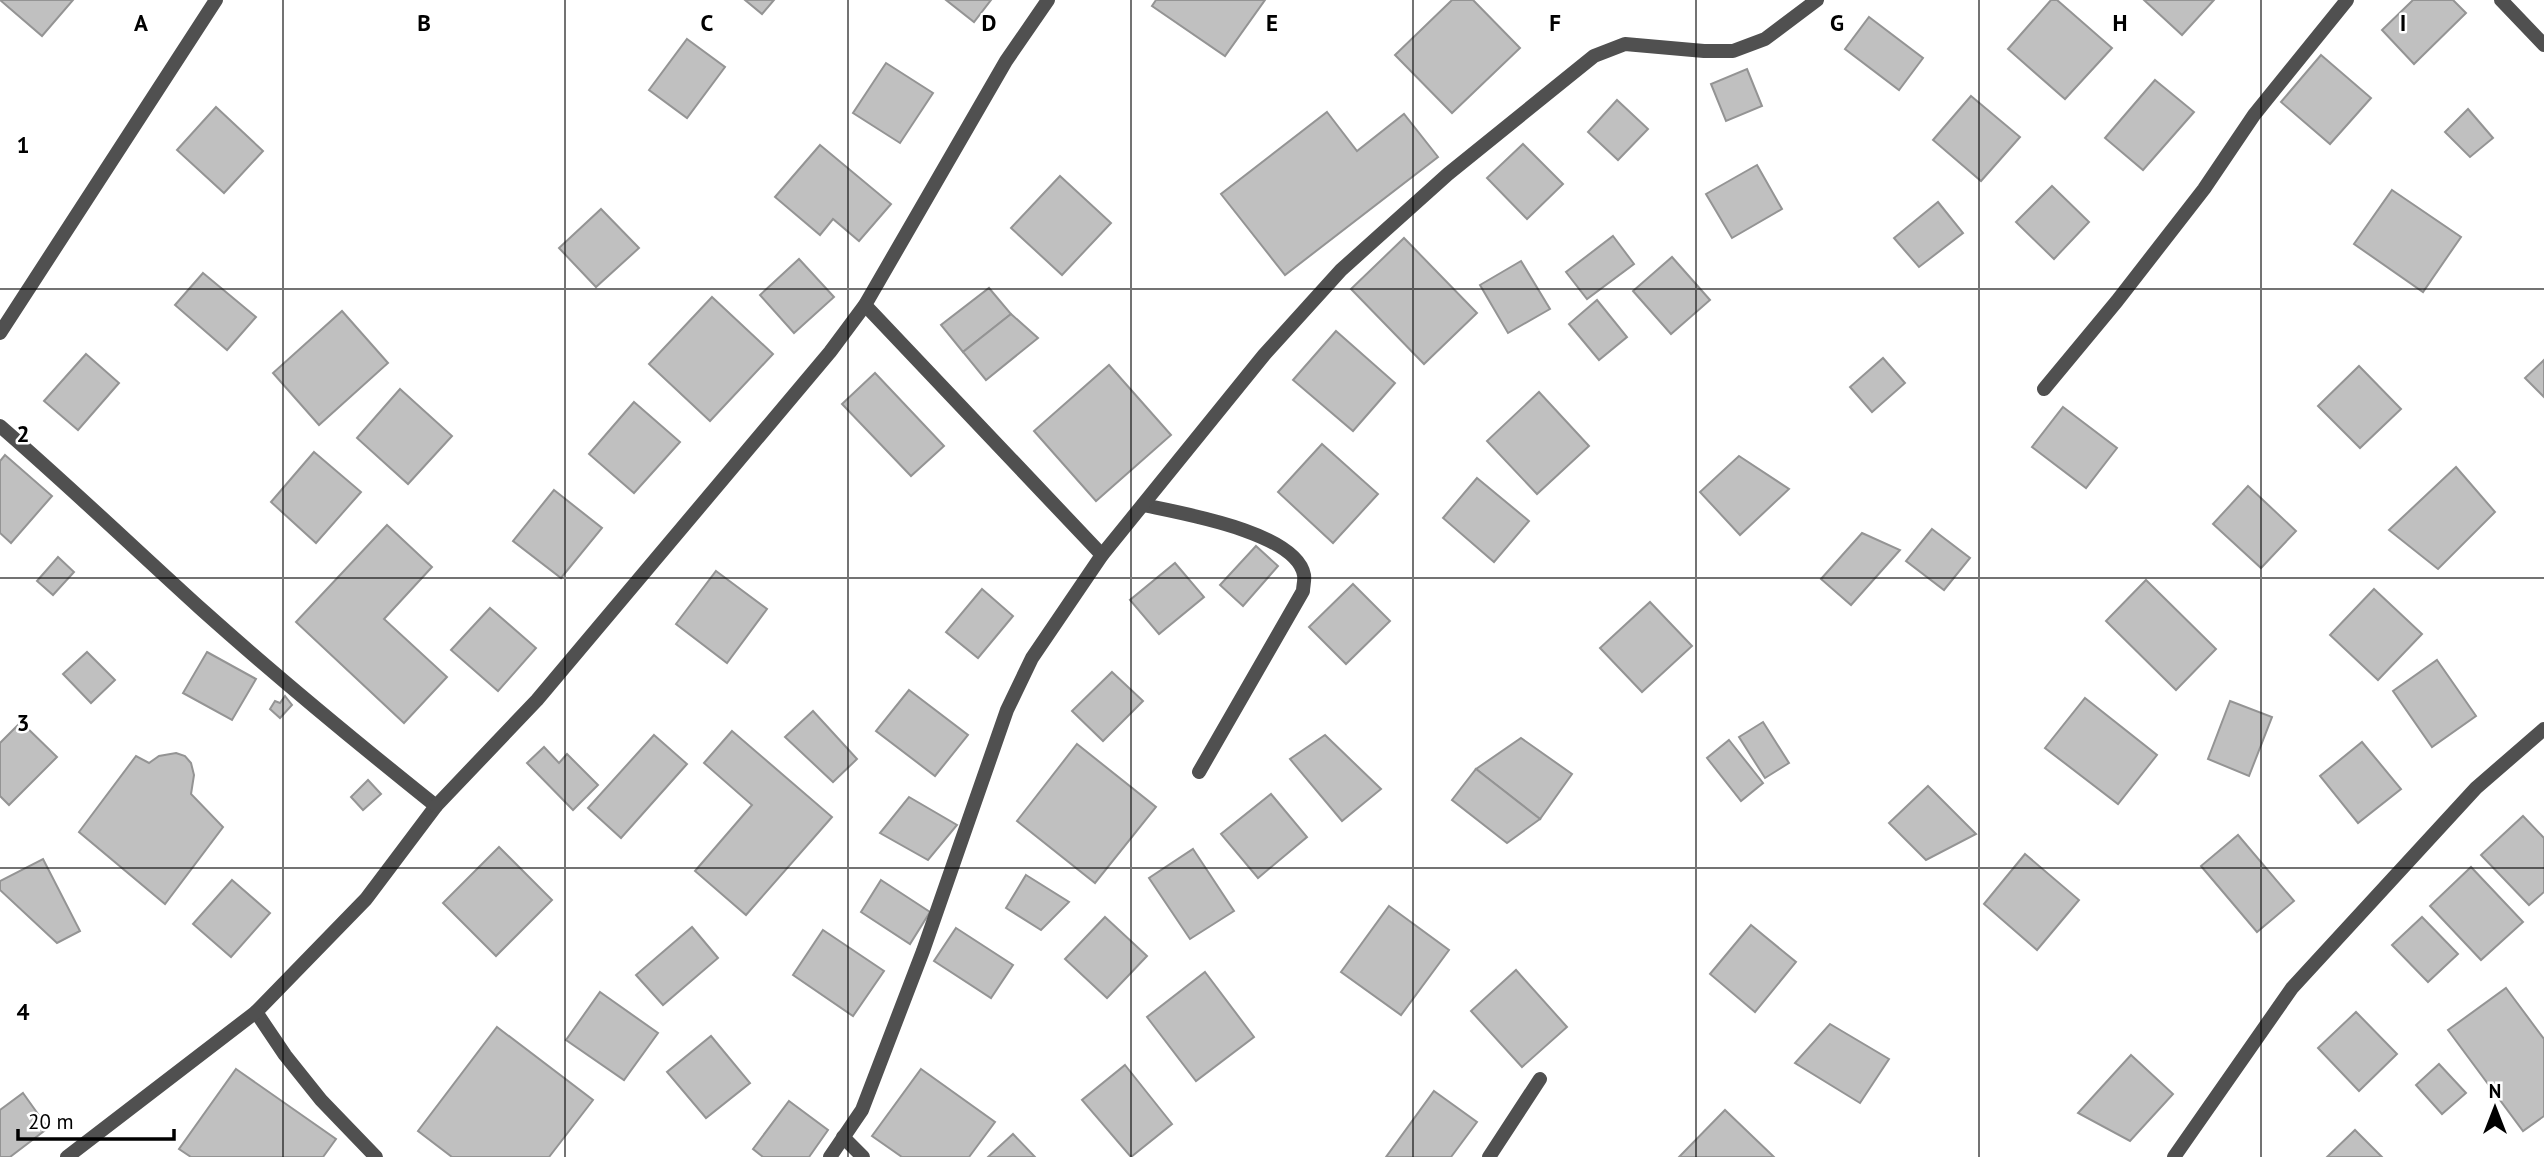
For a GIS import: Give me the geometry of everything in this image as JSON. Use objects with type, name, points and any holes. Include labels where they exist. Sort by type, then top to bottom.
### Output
[{"type":"street","points":[[0,333],[216,0]]},
{"type":"street","points":[[67,1157],[256,1012],[366,899],[436,806],[537,700],[830,352],[865,306],[1006,61],[1048,0]]},
{"type":"street","points":[[830,1157],[862,1110],[906,996],[1007,710],[1032,658],[1102,555],[1264,355],[1342,270],[1448,174],[1594,56],[1625,44],[1733,51],[1765,39],[1817,0]]},
{"type":"street","points":[[2044,389],[2125,291],[2204,189],[2254,115],[2347,0]]},
{"type":"street","points":[[2501,0],[2544,45]]},
{"type":"street","points":[[865,306],[1102,555]]},
{"type":"street","points":[[0,426],[88,503],[200,608],[306,700],[436,806]]},
{"type":"street","points":[[1143,505],[1222,523],[1273,541],[1299,563],[1305,576],[1303,591],[1199,772]]},
{"type":"street","points":[[2174,1157],[2292,988],[2476,788],[2544,729]]},
{"type":"street","points":[[256,1012],[285,1055],[321,1100],[376,1157]]},
{"type":"street","points":[[1489,1157],[1540,1079]]},
{"type":"street","points":[[843,1137],[863,1157]]},
{"type":"building","points":[[0,0],[73,0],[42,36]]},
{"type":"building","points":[[745,0],[774,0],[762,14]]},
{"type":"building","points":[[946,0],[991,0],[974,22]]},
{"type":"building","points":[[1156,0],[1265,0],[1225,56],[1152,6]]},
{"type":"building","points":[[1452,0],[1473,0],[1520,48],[1452,113],[1395,55]]},
{"type":"building","points":[[2051,0],[2057,0],[2112,48],[2065,99],[2008,49]]},
{"type":"building","points":[[2144,0],[2214,0],[2182,35]]},
{"type":"building","points":[[2413,0],[2453,0],[2466,13],[2414,64],[2382,30]]},
{"type":"building","points":[[1869,17],[1923,58],[1899,90],[1845,49]]},
{"type":"building","points":[[687,39],[725,67],[687,118],[649,90]]},
{"type":"building","points":[[2321,55],[2371,98],[2330,144],[2281,102]]},
{"type":"building","points":[[886,63],[933,93],[900,143],[853,113]]},
{"type":"building","points":[[1747,69],[1762,106],[1726,121],[1711,84]]},
{"type":"building","points":[[2155,80],[2194,112],[2143,170],[2105,138]]},
{"type":"building","points":[[1971,96],[2020,137],[1981,181],[1933,140]]},
{"type":"building","points":[[1617,100],[1648,129],[1618,160],[1588,132]]},
{"type":"building","points":[[216,107],[263,151],[224,193],[177,150]]},
{"type":"building","points":[[2468,109],[2493,138],[2470,157],[2445,132]]},
{"type":"building","points":[[1327,112],[1357,151],[1404,114],[1438,157],[1285,275],[1221,194]]},
{"type":"building","points":[[1523,144],[1563,184],[1527,219],[1487,178]]},
{"type":"building","points":[[820,145],[891,204],[859,241],[833,219],[820,235],[775,197]]},
{"type":"building","points":[[1757,165],[1782,209],[1732,238],[1706,194]]},
{"type":"building","points":[[1060,176],[1111,223],[1062,275],[1011,228]]},
{"type":"building","points":[[2052,186],[2089,222],[2054,259],[2016,222]]},
{"type":"building","points":[[2392,190],[2461,237],[2423,292],[2354,244]]},
{"type":"building","points":[[1938,202],[1963,233],[1919,267],[1894,238]]},
{"type":"building","points":[[601,209],[639,248],[596,287],[559,248]]},
{"type":"building","points":[[1613,236],[1634,264],[1587,299],[1566,272]]},
{"type":"building","points":[[1404,238],[1477,313],[1424,364],[1351,289]]},
{"type":"building","points":[[1672,257],[1710,300],[1671,334],[1633,291]]},
{"type":"building","points":[[799,259],[834,297],[794,333],[760,295]]},
{"type":"building","points":[[1521,261],[1550,309],[1508,333],[1480,285]]},
{"type":"building","points":[[203,273],[256,317],[227,350],[175,305]]},
{"type":"building","points":[[989,288],[1011,314],[963,352],[941,325]]},
{"type":"building","points":[[712,297],[773,354],[710,421],[649,364]]},
{"type":"building","points":[[1597,300],[1627,337],[1599,360],[1569,324]]},
{"type":"building","points":[[342,311],[388,363],[319,425],[273,373]]},
{"type":"building","points":[[1011,314],[1038,338],[986,380],[963,352]]},
{"type":"building","points":[[1336,331],[1395,383],[1353,431],[1293,380]]},
{"type":"building","points":[[86,354],[119,383],[78,430],[44,401]]},
{"type":"building","points":[[1883,358],[1905,383],[1872,412],[1850,387]]},
{"type":"building","points":[[2544,360],[2544,397],[2525,378]]},
{"type":"building","points":[[1109,365],[1171,435],[1096,501],[1034,431]]},
{"type":"building","points":[[2359,366],[2401,409],[2360,448],[2318,406]]},
{"type":"building","points":[[875,373],[944,446],[911,476],[842,404]]},
{"type":"building","points":[[400,389],[452,436],[408,484],[357,438]]},
{"type":"building","points":[[1539,392],[1589,446],[1537,494],[1487,441]]},
{"type":"building","points":[[634,402],[680,442],[634,493],[589,454]]},
{"type":"building","points":[[2063,407],[2117,448],[2086,488],[2032,447]]},
{"type":"building","points":[[1322,444],[1378,494],[1333,543],[1278,492]]},
{"type":"building","points":[[314,452],[361,492],[316,543],[271,502]]},
{"type":"building","points":[[5,455],[52,496],[11,543],[0,533],[0,461]]},
{"type":"building","points":[[1739,456],[1789,489],[1740,535],[1700,492]]},
{"type":"building","points":[[2456,467],[2495,512],[2438,569],[2389,530]]},
{"type":"building","points":[[1477,478],[1529,521],[1494,562],[1443,518]]},
{"type":"building","points":[[2248,486],[2296,531],[2261,568],[2213,524]]},
{"type":"building","points":[[554,490],[602,528],[561,578],[513,541]]},
{"type":"building","points":[[387,525],[432,567],[384,619],[447,677],[404,723],[296,622]]},
{"type":"building","points":[[1932,529],[1970,558],[1944,590],[1906,561]]},
{"type":"building","points":[[1862,533],[1900,550],[1851,605],[1821,579]]},
{"type":"building","points":[[1256,546],[1278,566],[1243,606],[1220,585]]},
{"type":"building","points":[[58,557],[74,572],[53,595],[37,581]]},
{"type":"building","points":[[1175,563],[1204,597],[1159,634],[1130,600]]},
{"type":"building","points":[[716,571],[767,609],[727,663],[676,624]]},
{"type":"building","points":[[2146,580],[2216,649],[2176,690],[2106,621]]},
{"type":"building","points":[[1353,584],[1390,621],[1346,664],[1309,627]]},
{"type":"building","points":[[982,589],[1013,616],[978,658],[946,632]]},
{"type":"building","points":[[2374,589],[2422,634],[2378,680],[2330,635]]},
{"type":"building","points":[[1650,602],[1692,646],[1642,692],[1600,648]]},
{"type":"building","points":[[490,608],[536,648],[498,691],[451,650]]},
{"type":"building","points":[[87,652],[115,680],[91,703],[63,674]]},
{"type":"building","points":[[207,652],[256,679],[232,720],[183,693]]},
{"type":"building","points":[[2437,660],[2476,716],[2432,747],[2393,691]]},
{"type":"building","points":[[1112,672],[1143,701],[1103,741],[1072,711]]},
{"type":"building","points":[[909,690],[968,735],[935,776],[876,731]]},
{"type":"building","points":[[285,696],[292,705],[280,718],[270,709],[275,701],[280,703]]},
{"type":"building","points":[[2085,698],[2157,755],[2118,804],[2045,748]]},
{"type":"building","points":[[2230,701],[2272,717],[2249,776],[2208,759]]},
{"type":"building","points":[[813,711],[857,759],[833,782],[785,737]]},
{"type":"building","points":[[21,722],[57,757],[9,805],[0,796],[0,743]]},
{"type":"building","points":[[1763,722],[1789,763],[1765,778],[1739,737]]},
{"type":"building","points":[[732,731],[832,817],[746,915],[695,871],[752,805],[704,763]]},
{"type":"building","points":[[654,735],[687,764],[621,838],[588,808]]},
{"type":"building","points":[[1325,735],[1381,789],[1342,821],[1290,759]]},
{"type":"building","points":[[1521,738],[1572,774],[1540,819],[1476,769]]},
{"type":"building","points":[[1729,740],[1763,783],[1741,801],[1707,758]]},
{"type":"building","points":[[2362,742],[2401,789],[2358,823],[2320,776]]},
{"type":"building","points":[[1077,744],[1156,807],[1095,883],[1017,821]]},
{"type":"building","points":[[544,747],[559,763],[567,754],[598,785],[573,810],[527,763]]},
{"type":"building","points":[[176,753],[185,756],[191,763],[194,775],[191,794],[223,827],[165,904],[79,832],[136,756],[149,763],[159,756]]},
{"type":"building","points":[[1476,769],[1540,819],[1507,843],[1452,800]]},
{"type":"building","points":[[368,780],[381,794],[363,810],[351,797]]},
{"type":"building","points":[[1928,786],[1976,834],[1926,860],[1889,823]]},
{"type":"building","points":[[1271,794],[1307,837],[1258,878],[1221,834]]},
{"type":"building","points":[[909,797],[957,825],[928,860],[880,833]]},
{"type":"building","points":[[2523,816],[2544,838],[2544,892],[2529,905],[2481,855]]},
{"type":"building","points":[[2238,835],[2294,901],[2257,932],[2201,866]]},
{"type":"building","points":[[499,847],[552,900],[496,956],[443,903]]},
{"type":"building","points":[[1193,849],[1234,911],[1190,939],[1149,878]]},
{"type":"building","points":[[2025,854],[2079,900],[2037,950],[1984,904]]},
{"type":"building","points":[[43,859],[80,931],[57,943],[0,890],[0,881]]},
{"type":"building","points":[[2471,867],[2523,922],[2481,960],[2430,906]]},
{"type":"building","points":[[1026,875],[1069,902],[1041,930],[1006,908]]},
{"type":"building","points":[[232,880],[270,913],[231,957],[193,924]]},
{"type":"building","points":[[881,880],[930,912],[910,944],[861,912]]},
{"type":"building","points":[[1389,906],[1449,950],[1401,1015],[1341,972]]},
{"type":"building","points":[[1105,917],[1147,956],[1107,998],[1065,959]]},
{"type":"building","points":[[2422,917],[2458,954],[2428,982],[2392,945]]},
{"type":"building","points":[[1751,925],[1796,962],[1755,1012],[1710,974]]},
{"type":"building","points":[[692,927],[718,958],[663,1005],[636,975]]},
{"type":"building","points":[[956,928],[1013,965],[991,998],[934,961]]},
{"type":"building","points":[[823,930],[884,971],[853,1016],[793,975]]},
{"type":"building","points":[[1516,970],[1567,1027],[1522,1067],[1471,1011]]},
{"type":"building","points":[[1205,972],[1254,1037],[1196,1081],[1147,1017]]},
{"type":"building","points":[[2506,988],[2544,1039],[2544,1116],[2523,1131],[2448,1030]]},
{"type":"building","points":[[600,992],[658,1033],[624,1080],[566,1040]]},
{"type":"building","points":[[2356,1012],[2397,1054],[2359,1091],[2318,1048]]},
{"type":"building","points":[[1830,1024],[1889,1059],[1860,1103],[1795,1063]]},
{"type":"building","points":[[497,1027],[593,1100],[549,1157],[452,1157],[418,1131]]},
{"type":"building","points":[[711,1036],[750,1083],[706,1118],[667,1072]]},
{"type":"building","points":[[2131,1055],[2173,1094],[2130,1141],[2078,1113]]},
{"type":"building","points":[[2439,1064],[2466,1093],[2442,1114],[2416,1085]]},
{"type":"building","points":[[1125,1065],[1172,1124],[1131,1157],[1082,1100]]},
{"type":"building","points":[[236,1069],[336,1139],[323,1157],[191,1157],[179,1149]]},
{"type":"building","points":[[921,1069],[995,1122],[969,1157],[902,1157],[872,1136]]},
{"type":"building","points":[[1434,1091],[1477,1122],[1451,1157],[1386,1157]]},
{"type":"building","points":[[23,1093],[48,1128],[10,1157],[0,1157],[0,1110]]},
{"type":"building","points":[[789,1101],[828,1130],[809,1157],[763,1157],[753,1149]]},
{"type":"building","points":[[1725,1110],[1774,1157],[1679,1157]]},
{"type":"building","points":[[2355,1130],[2382,1157],[2327,1157]]},
{"type":"building","points":[[1013,1134],[1035,1157],[988,1157]]}]
